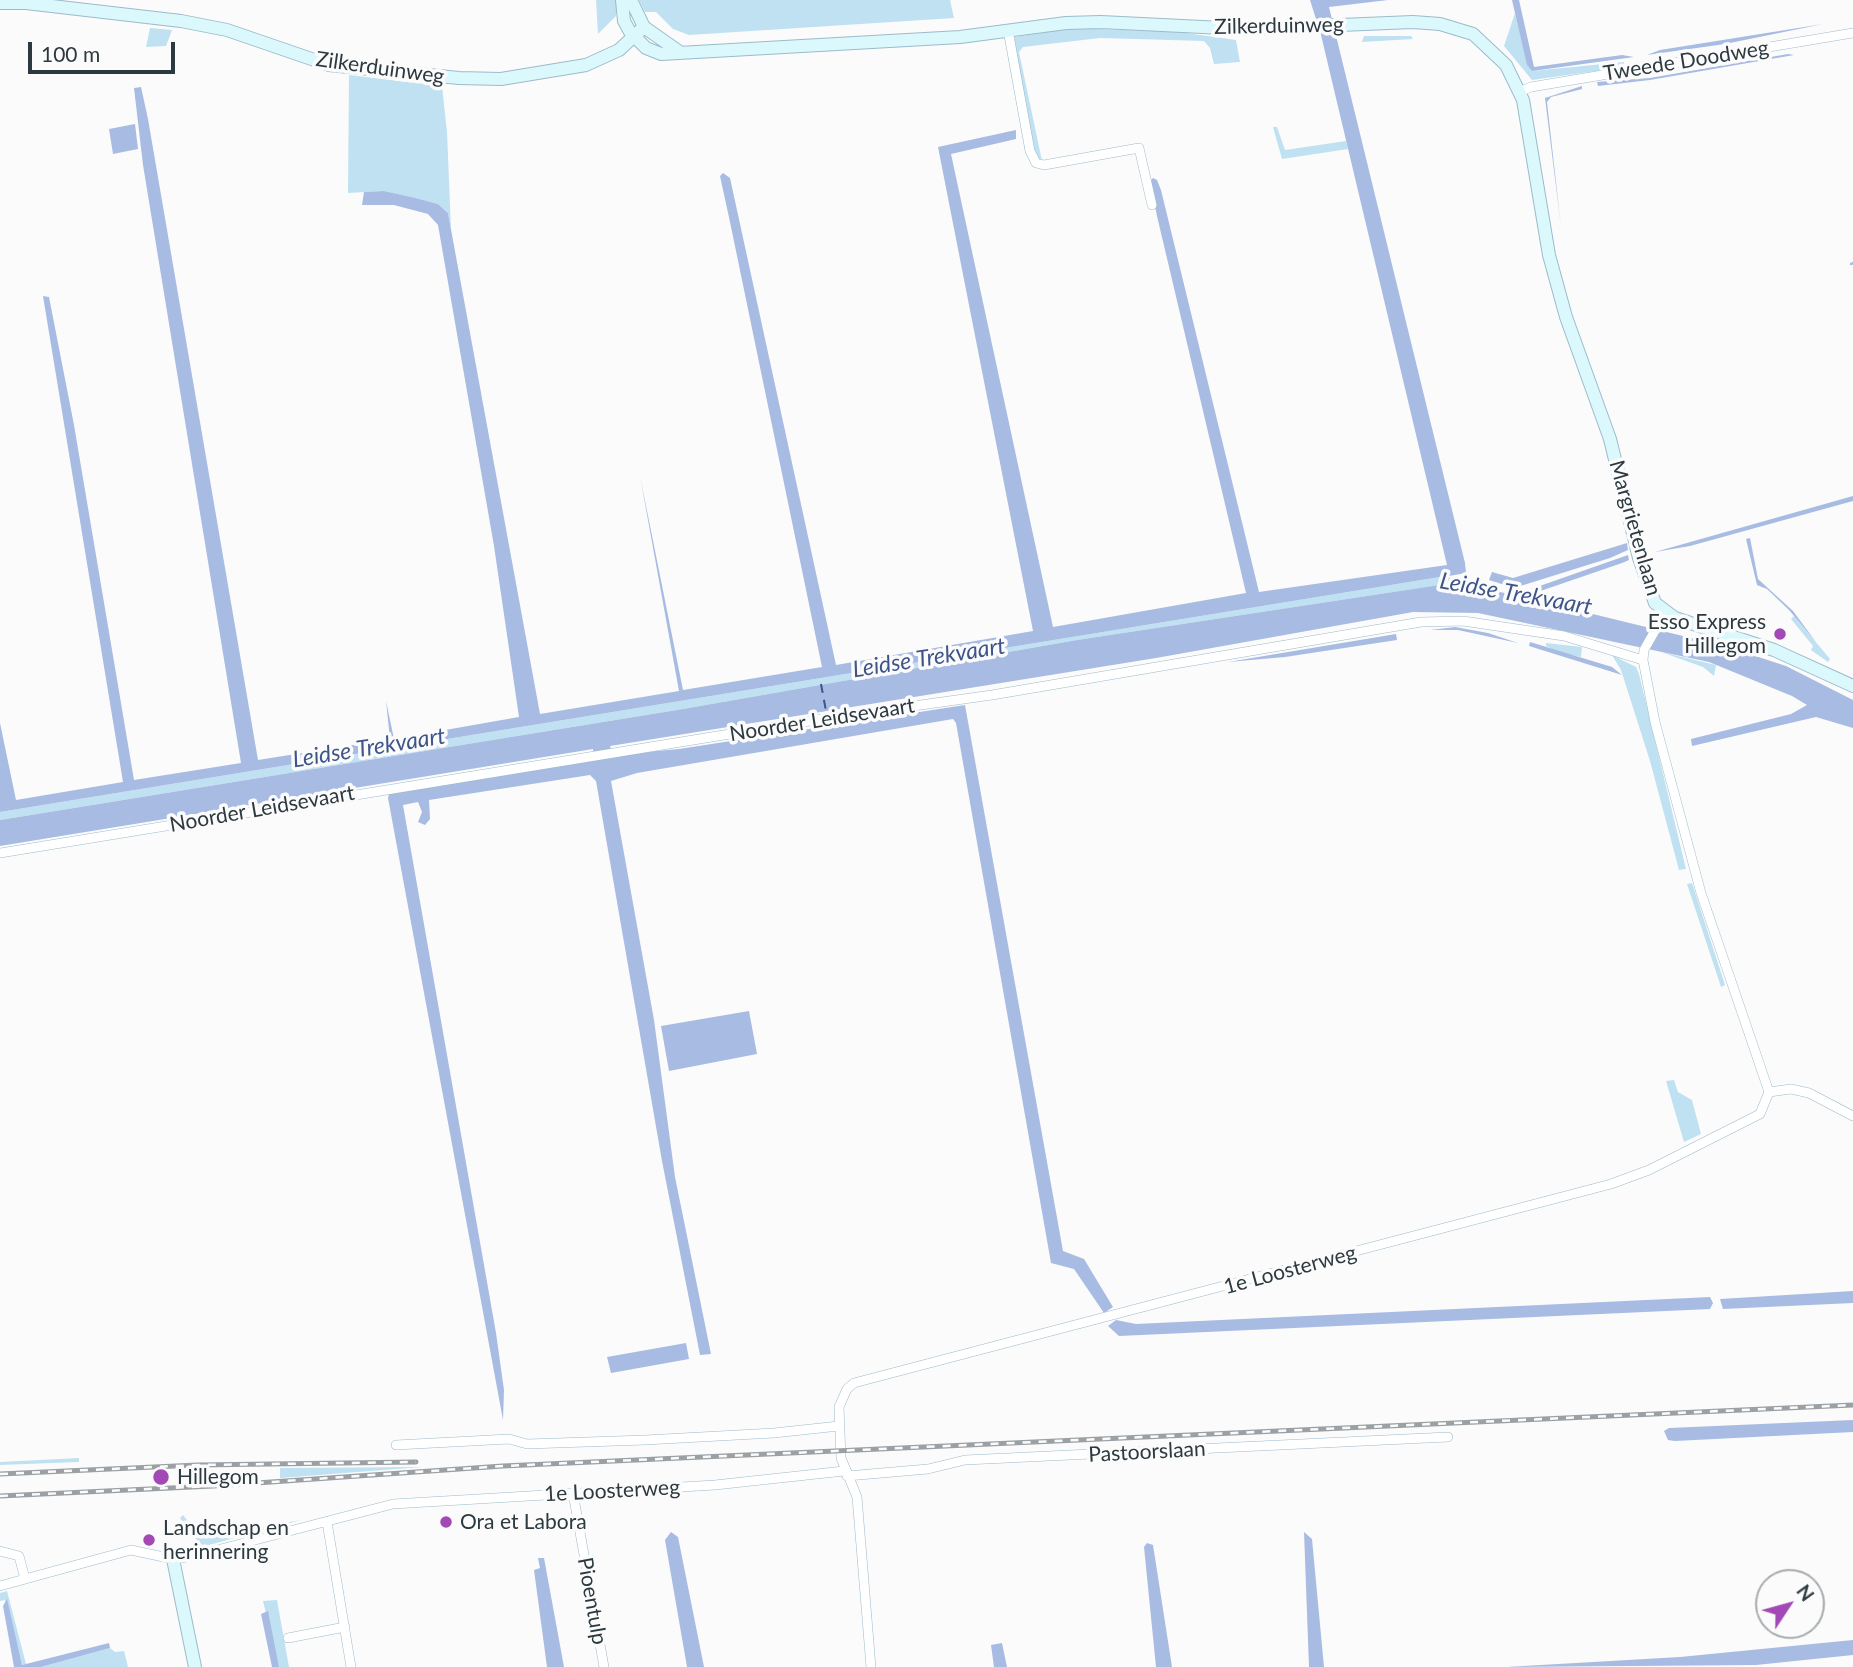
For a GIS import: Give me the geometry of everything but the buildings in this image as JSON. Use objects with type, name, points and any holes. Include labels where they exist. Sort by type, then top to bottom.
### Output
[{"type":"main road","points":[[622,0],[624,21],[633,35]]},
{"type":"main road","points":[[631,0],[645,27],[681,53]]},
{"type":"main road","name":"Zilkerduinweg","points":[[0,3],[26,3],[181,21],[227,30],[329,65],[415,76],[501,79],[557,71],[597,61],[645,27]]},
{"type":"main road","name":"Zilkerduinweg","points":[[633,35],[646,48],[661,54],[961,37],[1101,22],[1243,29],[1413,22],[1458,28],[1473,34],[1497,54],[1519,92]]},
{"type":"main road","name":"Margrietenlaan","points":[[1519,92],[1549,255],[1566,317],[1610,439],[1651,596],[1665,613]]},
{"type":"main road","points":[[1665,613],[1774,650],[1853,686]]},
{"type":"main road","points":[[173,1559],[195,1667]]},
{"type":"street","points":[[1008,30],[1030,151],[1036,163],[1044,166],[1139,148],[1152,205]]},
{"type":"street","name":"Tweede Doodweg","points":[[1519,92],[1531,87],[1853,33]]},
{"type":"street","name":"Margrietenlaan","points":[[1643,655],[1665,613]]},
{"type":"street","name":"Noorder Leidsevaart","points":[[0,853],[589,756],[992,695],[1421,622],[1463,621],[1563,636],[1643,655]]},
{"type":"street","points":[[1643,655],[1655,722],[1701,893],[1769,1092],[1791,1089],[1809,1093],[1853,1116]]},
{"type":"street","name":"1e Loosterweg","points":[[173,1559],[223,1549],[393,1504],[715,1485],[846,1473],[839,1426],[841,1398],[847,1389],[864,1379],[1122,1315],[1611,1184],[1649,1170],[1760,1114],[1769,1092]]},
{"type":"street","points":[[396,1445],[509,1439],[527,1444],[645,1440],[775,1433],[839,1426]]},
{"type":"street","name":"Pastoorslaan","points":[[846,1473],[928,1469],[965,1460],[1448,1437]]},
{"type":"street","points":[[846,1473],[853,1486],[858,1509],[871,1667]]},
{"type":"street","name":"Pioentulp","points":[[573,1493],[604,1667]]},
{"type":"street","points":[[327,1522],[351,1667]]},
{"type":"street","points":[[0,1586],[131,1550],[173,1559]]},
{"type":"street","points":[[0,1551],[19,1556],[25,1579]]},
{"type":"street","points":[[288,1638],[345,1627]]},
{"type":"shaded area","points":[[596,0],[616,0],[616,16],[598,34]]},
{"type":"shaded area","points":[[639,0],[950,0],[954,18],[689,35],[673,29],[656,12],[645,12]]},
{"type":"shaded area","points":[[1515,13],[1528,66],[1532,71],[1624,62],[1624,67],[1532,80],[1504,46]]},
{"type":"shaded area","points":[[150,28],[172,30],[166,46],[146,47]]},
{"type":"shaded area","points":[[1071,28],[1179,32],[1236,40],[1240,62],[1214,64],[1210,48],[1204,41],[1100,38],[1023,47],[1019,52],[1042,161],[1034,156],[1013,44],[1015,37]]},
{"type":"shaded area","points":[[1364,36],[1411,36],[1413,39],[1362,42]]},
{"type":"shaded area","points":[[349,75],[442,86],[447,132],[451,229],[448,213],[438,204],[384,191],[348,193]]},
{"type":"shaded area","points":[[1273,127],[1277,127],[1285,150],[1346,141],[1348,149],[1282,159]]},
{"type":"shaded area","points":[[1446,576],[1447,584],[1077,640],[677,710],[0,820],[0,812]]},
{"type":"shaded area","points":[[1794,616],[1830,659],[1828,662],[1811,650],[1813,646],[1791,619]]},
{"type":"shaded area","points":[[1546,643],[1582,647],[1581,657],[1558,652],[1546,646]]},
{"type":"shaded area","points":[[1661,652],[1716,665],[1714,676],[1703,667]]},
{"type":"shaded area","points":[[1612,655],[1636,667],[1639,674],[1686,869],[1679,870],[1650,761],[1621,670]]},
{"type":"shaded area","points":[[1692,883],[1725,985],[1721,987],[1687,884]]},
{"type":"shaded area","points":[[1674,1080],[1678,1092],[1692,1100],[1701,1134],[1684,1142],[1666,1081]]},
{"type":"shaded area","points":[[79,1458],[79,1462],[0,1465],[0,1462]]},
{"type":"shaded area","points":[[422,1467],[280,1478],[280,1468]]},
{"type":"shaded area","points":[[183,1515],[201,1538],[301,1520],[205,1546],[200,1545],[180,1518]]},
{"type":"shaded area","points":[[7,1591],[26,1664],[22,1665],[5,1600],[0,1601],[0,1593]]},
{"type":"shaded area","points":[[277,1600],[289,1667],[279,1667],[263,1601]]},
{"type":"shaded area","points":[[110,1648],[115,1652],[124,1651],[128,1667],[41,1667]]},
{"type":"water","name":"Leidse Trekvaart","points":[[1310,0],[1388,0],[1329,7],[1465,563],[1466,573],[1449,576],[1451,583],[1464,581],[1477,587],[1514,595],[1628,555],[1629,560],[1622,563],[1523,597],[1728,647],[1786,666],[1853,700],[1853,728],[1816,717],[1692,746],[1691,739],[1791,714],[1807,705],[1792,696],[1709,662],[1478,613],[1413,612],[1156,658],[610,746],[613,755],[679,749],[965,705],[1063,1251],[1084,1259],[1113,1307],[1104,1313],[1074,1269],[1051,1263],[956,723],[953,719],[637,773],[611,781],[654,1020],[675,1177],[711,1354],[700,1355],[662,1161],[596,781],[590,775],[429,800],[430,819],[425,825],[418,822],[422,812],[418,802],[403,805],[496,1333],[504,1390],[503,1420],[388,798],[389,794],[594,758],[593,749],[0,846],[0,820],[677,710],[1077,640],[1446,584],[1446,576],[0,812],[0,723],[16,800],[123,782],[43,296],[49,297],[74,425],[134,780],[241,763],[143,165],[134,88],[141,87],[148,119],[258,760],[390,739],[386,701],[394,739],[519,717],[494,546],[438,225],[428,214],[394,205],[362,205],[364,192],[384,191],[415,198],[438,204],[448,213],[540,714],[679,691],[640,476],[683,690],[822,667],[720,176],[723,173],[730,178],[836,665],[1033,631],[938,147],[1016,130],[1016,139],[951,154],[1053,627],[1246,593],[1157,216],[1150,181],[1153,178],[1157,180],[1161,190],[1259,592],[1447,565],[1321,35]]},
{"type":"water","points":[[1512,0],[1519,0],[1534,67],[1622,55],[1634,57],[1532,71],[1527,65]]},
{"type":"water","points":[[1823,24],[1725,44],[1647,55],[1660,50]]},
{"type":"water","points":[[1794,55],[1650,80],[1598,86],[1597,82],[1650,78]]},
{"type":"water","points":[[1582,86],[1582,89],[1551,97],[1547,102],[1561,227],[1545,98]]},
{"type":"water","points":[[135,124],[138,149],[113,154],[109,129]]},
{"type":"water","points":[[1853,496],[1853,501],[1690,546],[1655,552]]},
{"type":"water","points":[[1750,538],[1758,579],[1793,611],[1816,642],[1789,610],[1767,589],[1757,585],[1746,539]]},
{"type":"water","points":[[1627,543],[1628,550],[1610,558],[1514,588],[1489,580],[1492,572],[1513,578]]},
{"type":"water","points":[[1455,627],[1488,633],[1518,643],[1458,630],[1430,630]]},
{"type":"water","points":[[1396,634],[1397,640],[1285,657],[1228,662]]},
{"type":"water","points":[[1530,642],[1612,667],[1622,675],[1529,646]]},
{"type":"water","points":[[749,1011],[757,1054],[669,1071],[661,1026]]},
{"type":"water","points":[[1853,1291],[1853,1303],[1723,1309],[1720,1299]]},
{"type":"water","points":[[1710,1297],[1713,1303],[1710,1309],[1119,1336],[1108,1326],[1116,1320],[1136,1324]]},
{"type":"water","points":[[686,1343],[689,1359],[611,1373],[607,1357]]},
{"type":"water","points":[[1853,1420],[1853,1432],[1675,1441],[1668,1440],[1664,1431],[1669,1428]]},
{"type":"water","points":[[671,1532],[678,1537],[704,1667],[687,1667],[665,1540]]},
{"type":"water","points":[[1304,1532],[1312,1539],[1324,1667],[1309,1667]]},
{"type":"water","points":[[1147,1543],[1153,1545],[1172,1667],[1156,1667],[1144,1547]]},
{"type":"water","points":[[538,1558],[544,1558],[564,1667],[547,1667],[534,1570],[540,1568]]},
{"type":"water","points":[[7,1599],[22,1665],[109,1643],[110,1648],[41,1667],[14,1667],[3,1606]]},
{"type":"water","points":[[268,1611],[279,1667],[272,1667],[261,1614]]},
{"type":"water","points":[[1853,1640],[1853,1655],[1756,1665],[1506,1667],[1680,1657]]},
{"type":"water","points":[[1002,1643],[1007,1667],[994,1667],[991,1645]]},
{"type":"ferry route","points":[[821,684],[826,711]]},
{"type":"railway","points":[[0,1496],[213,1486],[503,1466],[1853,1405]]},
{"type":"railway","points":[[0,1474],[198,1465],[416,1462]]},
{"type":"place","name":"Esso Express Hillegom","points":[[1780,634]]},
{"type":"place","name":"Hillegom","points":[[161,1477]]},
{"type":"place","name":"Ora et Labora","points":[[446,1522]]},
{"type":"place","name":"Landschap en herinnering","points":[[149,1540]]}]
